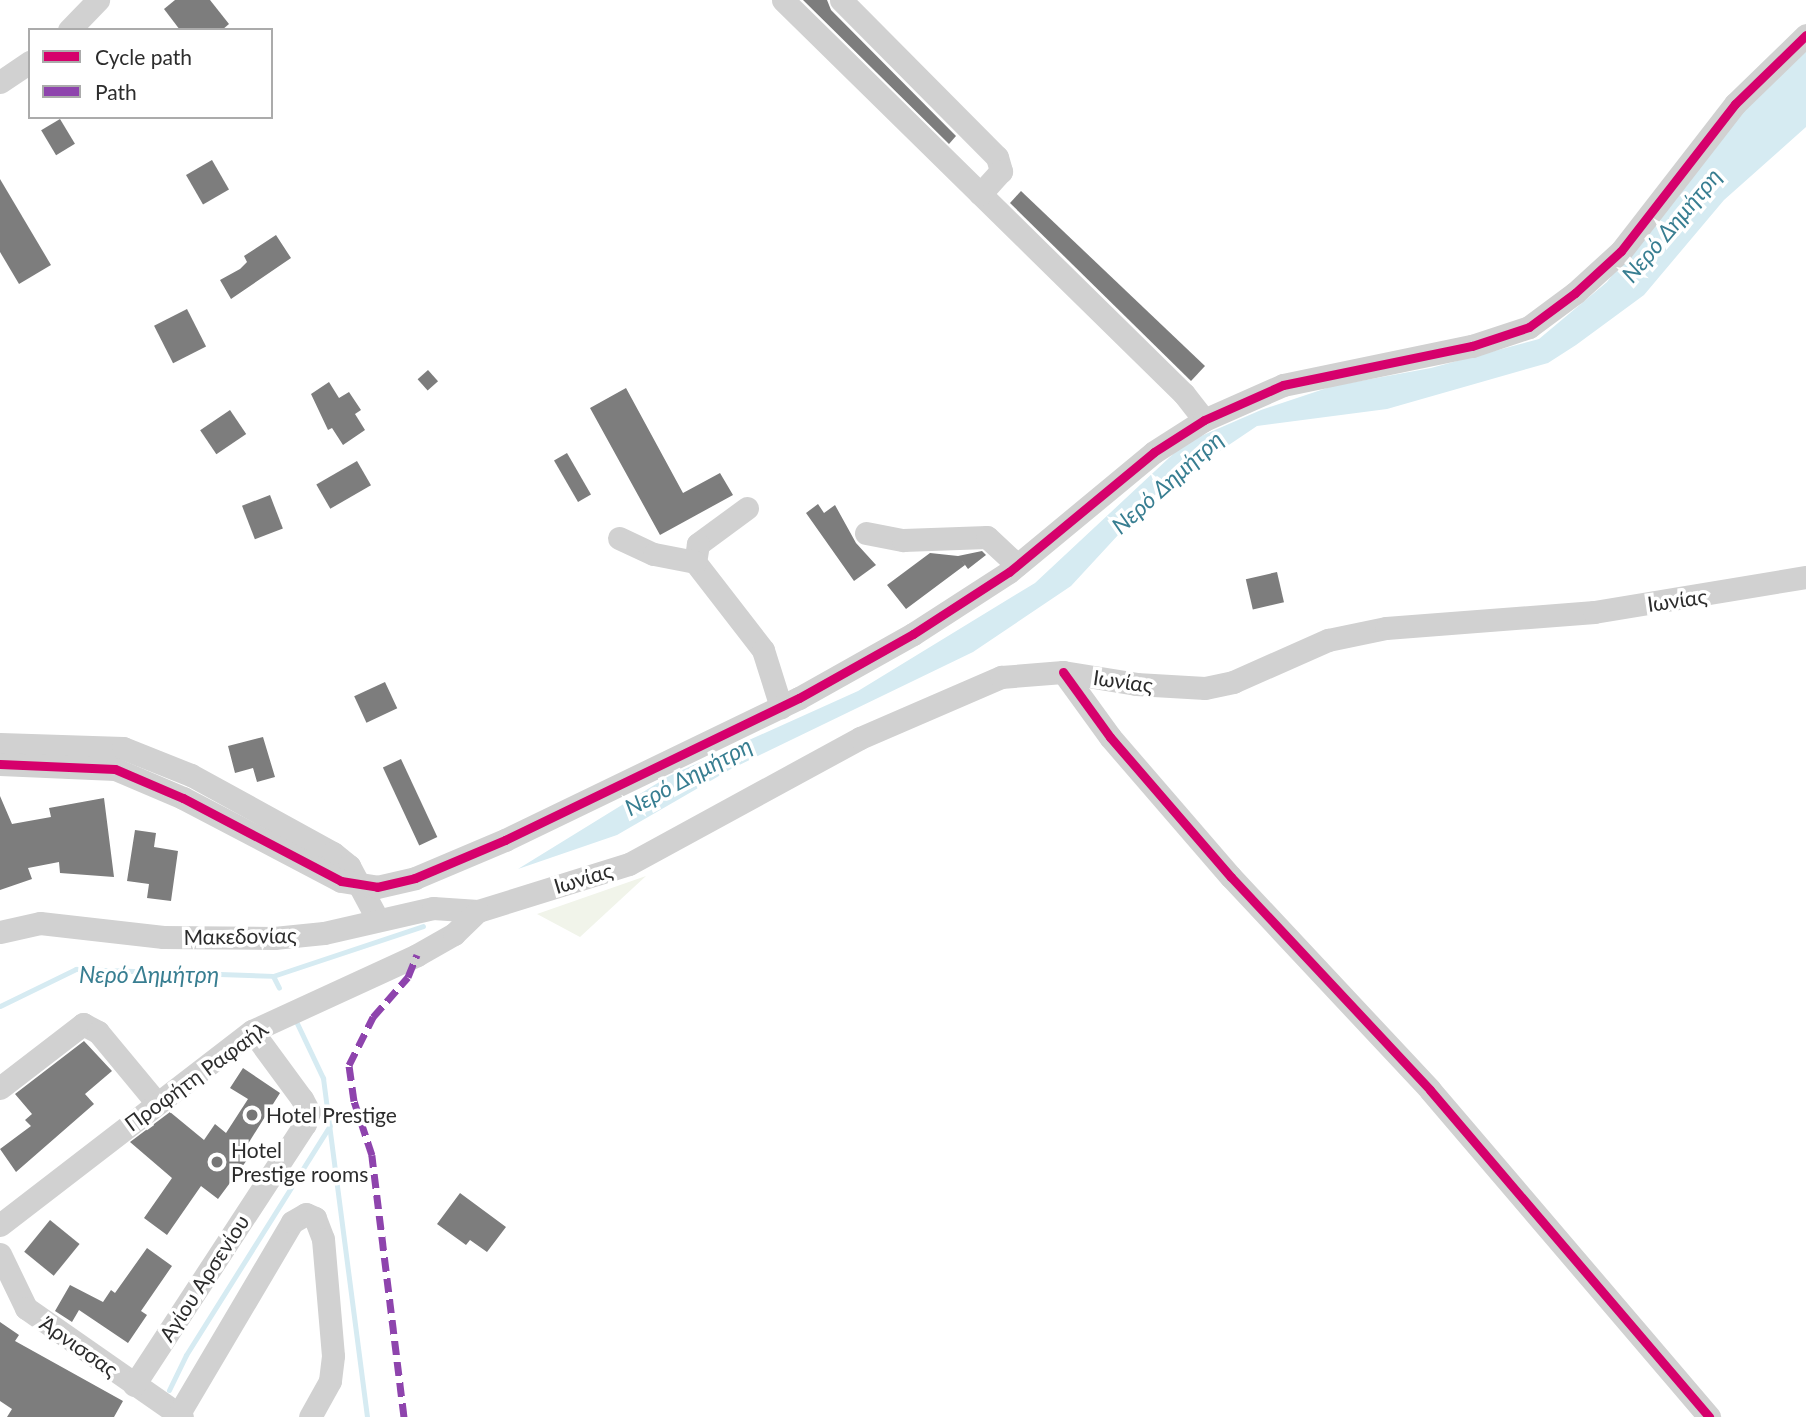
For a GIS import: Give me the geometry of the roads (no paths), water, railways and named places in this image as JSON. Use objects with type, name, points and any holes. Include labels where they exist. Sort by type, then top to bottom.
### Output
[{"type":"street","points":[[71,28],[98,0]]},
{"type":"street","points":[[783,0],[1184,394],[1204,420]]},
{"type":"street","points":[[841,0],[997,157],[1001,172],[980,194]]},
{"type":"street","points":[[0,764],[115,769],[183,798],[322,873],[361,886],[415,878],[505,840],[781,707],[913,634],[1017,565],[1154,452],[1204,420],[1283,385],[1472,346],[1529,327],[1575,293],[1621,251],[1735,104],[1806,35]]},
{"type":"street","points":[[0,82],[28,63]]},
{"type":"street","points":[[695,562],[698,544],[747,508]]},
{"type":"street","points":[[866,533],[904,540],[987,537],[1017,565]]},
{"type":"street","points":[[619,538],[654,554],[695,562],[763,650],[781,707]]},
{"type":"street","name":"Ιωνίας","points":[[478,911],[629,864],[860,738],[977,685],[1028,671],[1063,672],[1136,684],[1205,688],[1233,682],[1328,640],[1386,628],[1594,612],[1806,577]]},
{"type":"street","points":[[1063,672],[1103,728],[1196,838],[1430,1090],[1709,1417]]},
{"type":"street","points":[[0,744],[105,746],[149,756],[315,841],[349,866],[378,920]]},
{"type":"street","name":"Μακεδονίας","points":[[0,932],[40,923],[163,937],[274,938],[324,933],[448,907],[478,911]]},
{"type":"street","name":"Προφήτη Ραφαήλ","points":[[0,1225],[251,1031],[417,955],[461,929],[478,911]]},
{"type":"street","points":[[0,1088],[83,1024],[98,1032],[158,1103]]},
{"type":"street","name":"Αγίου Αρσενίου","points":[[134,1385],[305,1124],[309,1112],[251,1031]]},
{"type":"street","points":[[180,1416],[292,1222],[306,1214],[314,1219],[323,1239],[333,1356],[330,1381],[310,1417]]},
{"type":"street","name":"Άρνισσας","points":[[0,1254],[26,1308],[180,1416]]},
{"type":"water","points":[[1806,44],[1806,127],[1724,200],[1644,295],[1548,363],[1387,409],[1257,426],[1156,494],[1071,586],[973,652],[731,769],[617,835],[518,869],[669,776],[858,691],[1035,583],[1185,443],[1261,410],[1333,386],[1431,368],[1539,339],[1607,282],[1715,140]]},
{"type":"waterway","name":"Νερό Δημήτρη","points":[[0,1006],[76,969],[273,976],[423,926]]},
{"type":"waterway","points":[[273,976],[279,988]]},
{"type":"waterway","points":[[294,1017],[323,1078],[367,1417]]},
{"type":"waterway","points":[[169,1390],[186,1355],[330,1125]]},
{"type":"place","name":"Hotel Prestige","points":[[252,1115]]},
{"type":"place","name":"Hotel Prestige rooms","points":[[217,1162]]}]
